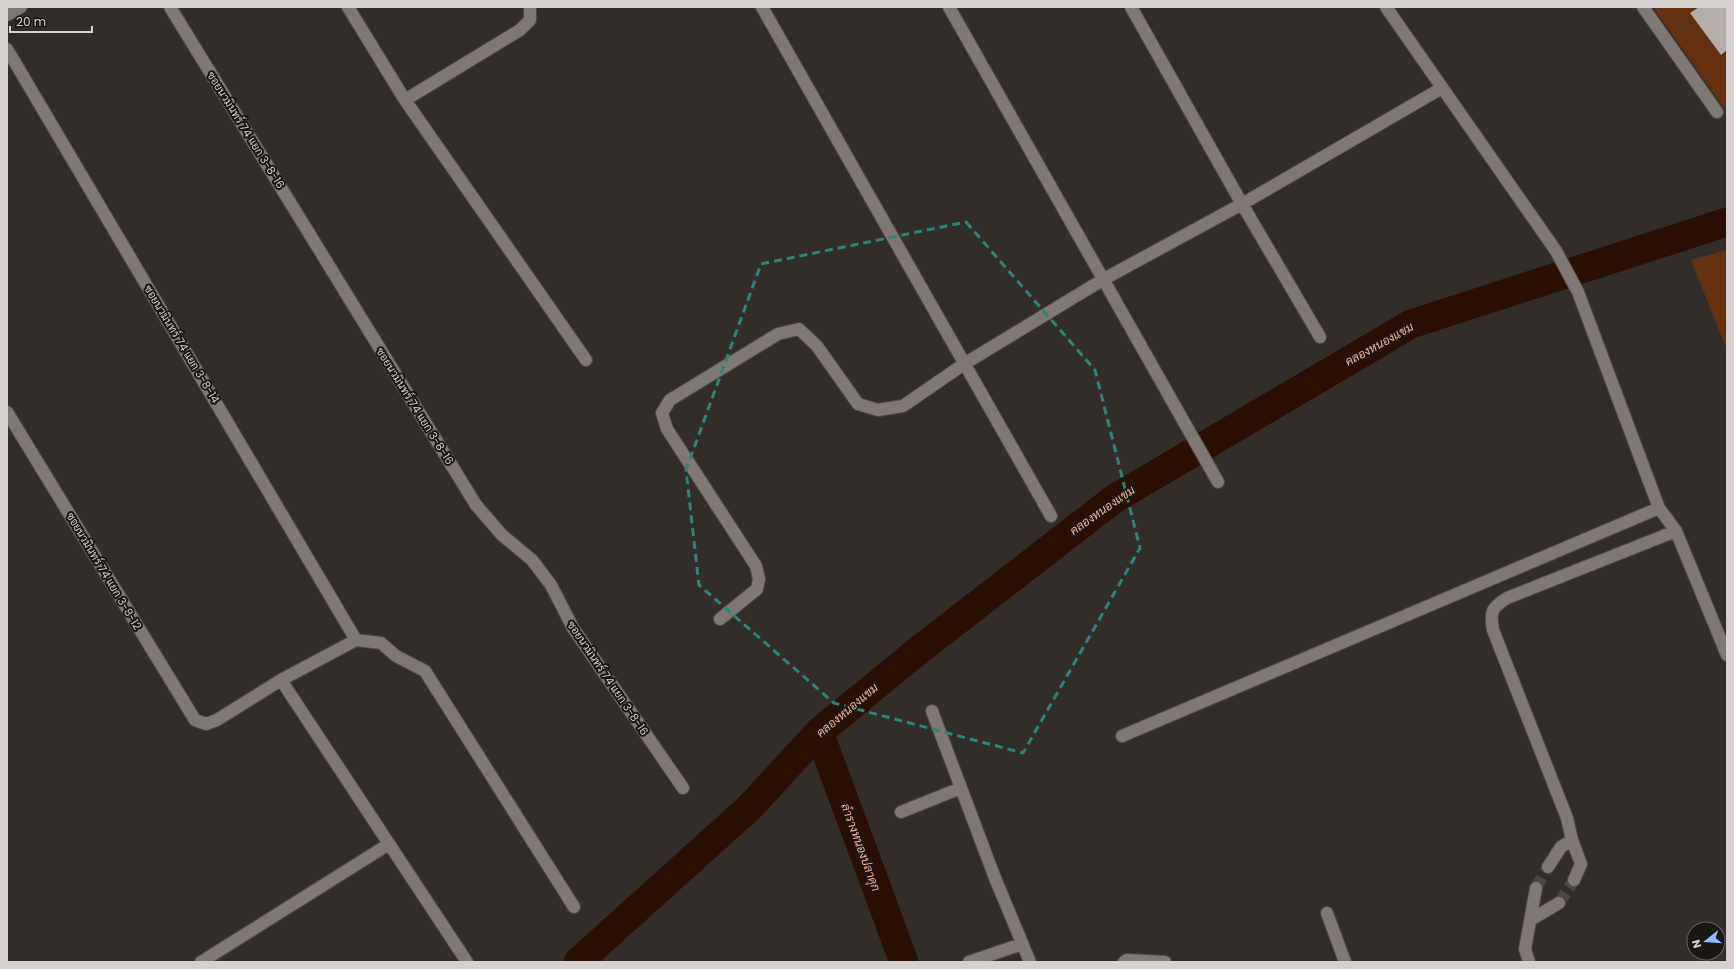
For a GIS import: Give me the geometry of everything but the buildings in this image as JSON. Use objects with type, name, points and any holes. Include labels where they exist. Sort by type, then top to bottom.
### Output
[{"type":"street","points":[[7,15],[21,7]]},
{"type":"street","name":"ซอยนวมินทร์ 74 แยก 3-8-16","points":[[170,7],[476,505],[502,535],[532,560],[551,585],[573,628],[682,788]]},
{"type":"street","points":[[348,7],[405,100],[586,360]]},
{"type":"street","points":[[405,100],[520,30],[530,20],[530,7]]},
{"type":"street","points":[[762,7],[1051,516]]},
{"type":"street","points":[[949,7],[1104,279],[1185,425],[1207,460],[1218,482]]},
{"type":"street","points":[[1131,7],[1242,204],[1320,337]]},
{"type":"street","points":[[1386,7],[1556,251],[1578,292],[1659,508],[1676,531],[1727,655]]},
{"type":"street","points":[[1643,7],[1717,112]]},
{"type":"street","name":"ซอยนวมินทร์ 74 แยก 3-8-14","points":[[7,49],[356,640]]},
{"type":"street","points":[[720,619],[757,589],[759,579],[756,566],[667,429],[662,413],[670,400],[778,334],[799,329],[817,346],[858,404],[878,410],[903,406],[964,364],[1104,279],[1242,204],[1442,88]]},
{"type":"street","name":"ซอยนวมินทร์ 74 แยก 3-8-12","points":[[7,412],[195,720],[206,724],[217,720],[280,680]]},
{"type":"street","points":[[1122,736],[1659,508]]},
{"type":"street","points":[[1574,880],[1581,864],[1572,840],[1567,818],[1494,630],[1490,615],[1495,606],[1506,598],[1676,531]]},
{"type":"street","points":[[467,962],[280,680],[356,640],[381,643],[396,656],[425,671],[574,906]]},
{"type":"street","points":[[932,711],[1030,962]]},
{"type":"street","points":[[901,812],[961,788]]},
{"type":"street","points":[[1548,867],[1561,847],[1572,840]]},
{"type":"street","points":[[201,962],[389,844]]},
{"type":"street","points":[[1529,962],[1525,949],[1532,919],[1536,888]]},
{"type":"street","points":[[1532,919],[1559,903]]},
{"type":"street","points":[[1327,912],[1345,962]]},
{"type":"street","points":[[969,962],[1022,944]]},
{"type":"street","points":[[1124,962],[1127,960],[1164,962]]},
{"type":"highlighted area","points":[[966,222],[1095,370],[1140,548],[1023,753],[834,703],[699,585],[686,470],[761,264]]},
{"type":"shaded area","points":[[1653,7],[1727,7],[1727,112]]},
{"type":"shaded area","points":[[1727,250],[1727,350],[1691,260]]},
{"type":"waterway","name":"คลองหนองแขม","points":[[578,962],[750,807],[819,732],[919,650],[1114,499],[1411,324],[1727,222]]},
{"type":"waterway","name":"ลำรางหนองปลาดุก","points":[[819,732],[904,962]]},
{"type":"tunnel","points":[[1536,888],[1548,867]]},
{"type":"tunnel","points":[[1559,903],[1574,880]]}]
